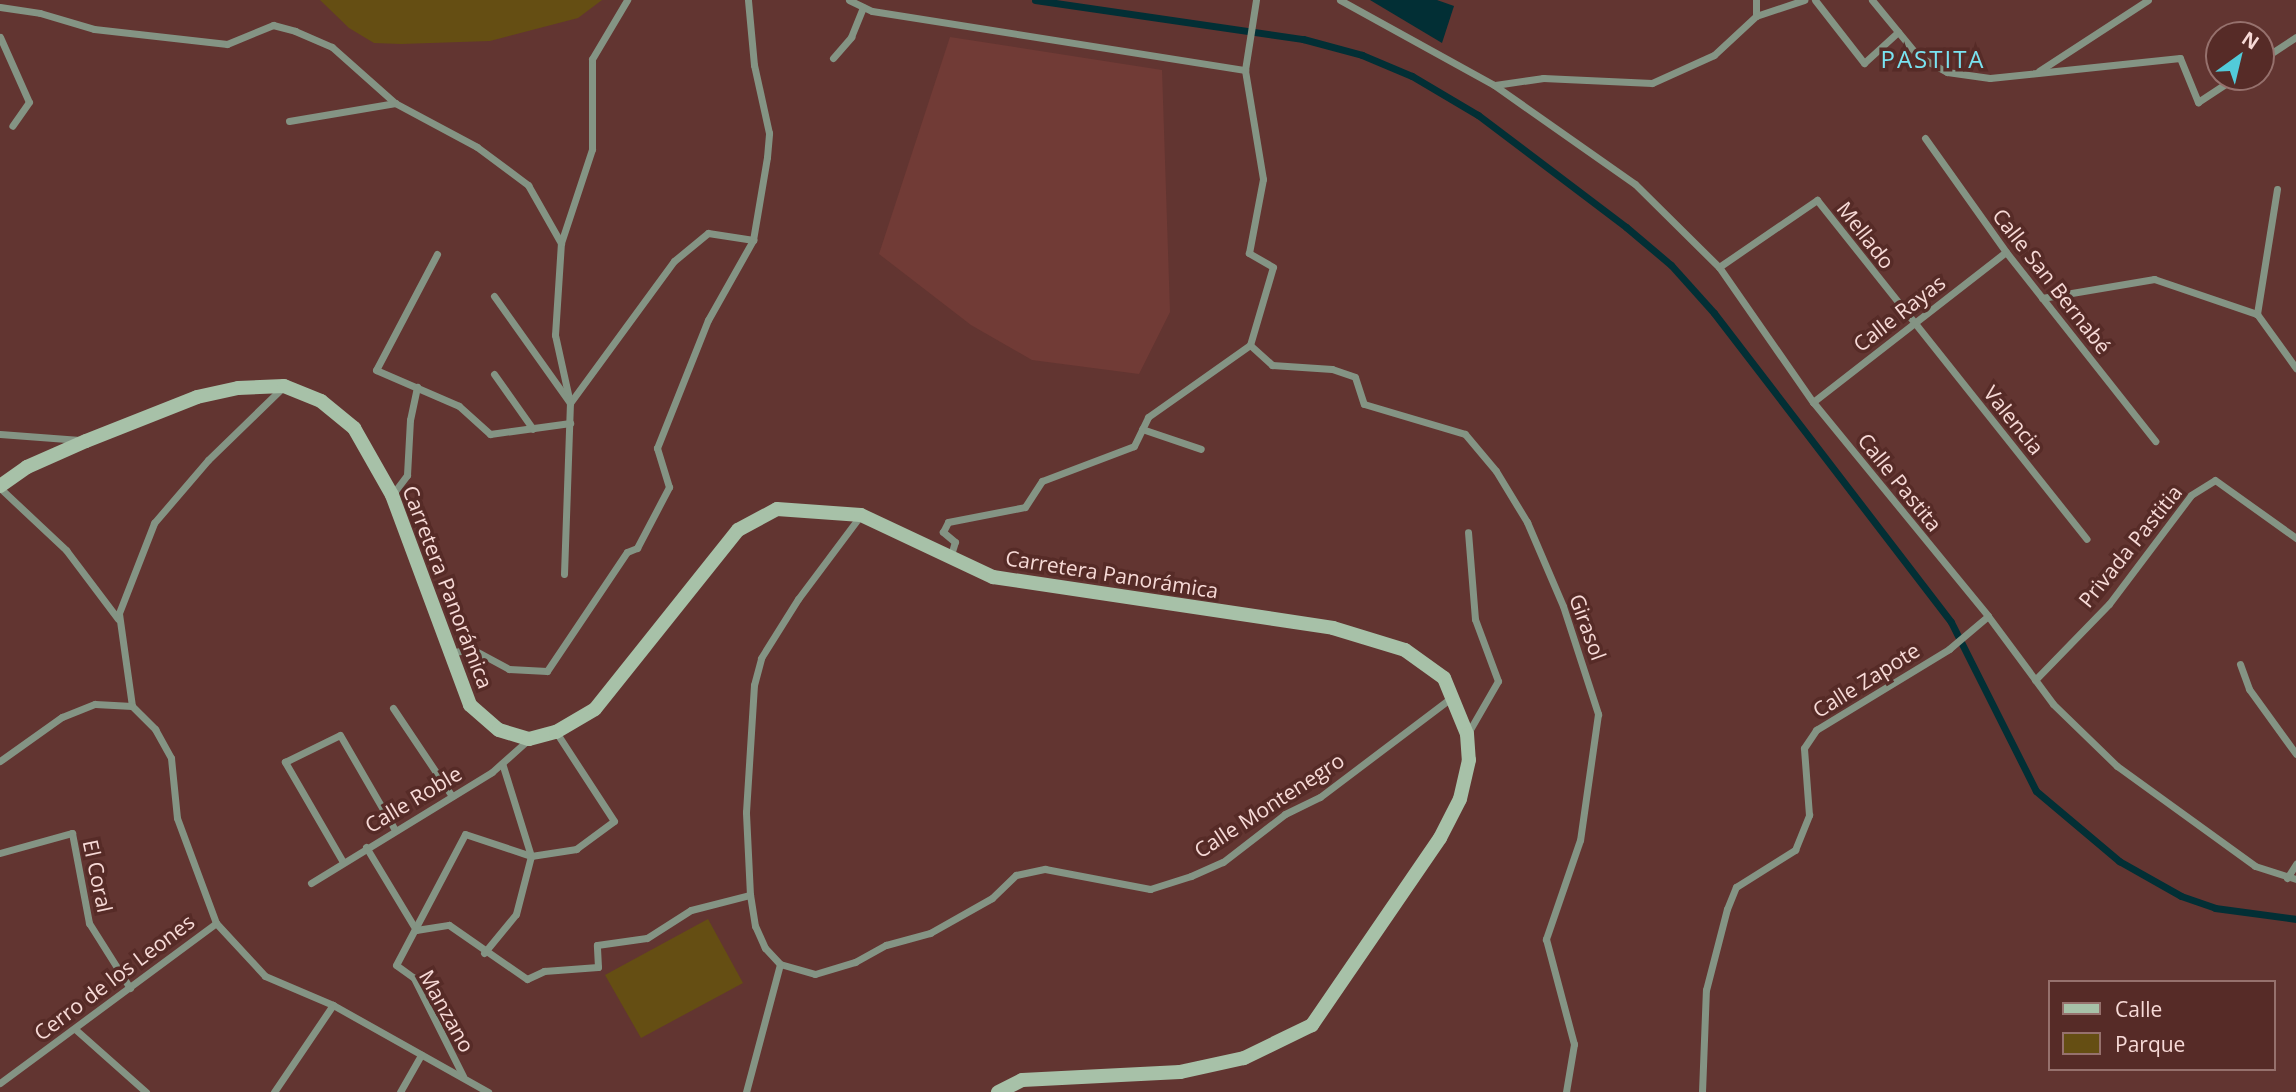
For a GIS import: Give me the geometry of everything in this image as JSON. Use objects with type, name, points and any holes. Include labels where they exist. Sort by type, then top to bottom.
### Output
[{"type":"street","points":[[564,574],[570,403],[555,335],[561,243],[592,149],[592,59],[627,0]]},
{"type":"street","points":[[447,653],[472,649],[509,669],[547,671],[627,552],[637,548],[669,487],[657,448],[708,320],[753,240],[769,133],[754,65],[748,0]]},
{"type":"street","points":[[849,0],[863,7],[1245,70]]},
{"type":"street","points":[[950,559],[955,542],[943,532],[948,522],[1025,507],[1042,481],[1134,446],[1148,417],[1250,345],[1273,267],[1249,253],[1263,179],[1245,70],[1255,20],[1256,0]]},
{"type":"street","name":"Calle Pastita","points":[[1340,0],[1494,85],[1635,184],[1718,267],[1813,402],[1988,616],[2053,704],[2117,766],[2255,866],[2296,879]]},
{"type":"street","points":[[1756,0],[1756,16]]},
{"type":"street","points":[[1494,85],[1543,78],[1652,83],[1714,55],[1756,16],[1804,0]]},
{"type":"street","points":[[1815,0],[1864,63],[1898,32]]},
{"type":"street","points":[[1872,0],[1918,56],[1947,72],[1990,78],[2180,58],[2198,102],[2215,91]]},
{"type":"street","points":[[2035,73],[2148,0]]},
{"type":"street","points":[[0,7],[40,13],[94,29],[227,44],[274,25],[332,47],[395,103],[477,147],[528,184],[561,243]]},
{"type":"street","points":[[833,58],[851,37],[863,7]]},
{"type":"street","points":[[0,37],[29,102],[12,126]]},
{"type":"street","points":[[2275,51],[2296,37]]},
{"type":"street","points":[[289,121],[395,103]]},
{"type":"street","name":"Calle San Bernabé","points":[[1925,138],[2006,252],[2155,441]]},
{"type":"street","points":[[2257,314],[2277,189]]},
{"type":"street","name":"Mellado","points":[[1718,267],[1817,200],[1914,324]]},
{"type":"street","points":[[570,403],[674,261],[708,233],[753,240]]},
{"type":"street","name":"Calle Rayas","points":[[1813,402],[2006,252]]},
{"type":"street","points":[[437,254],[376,370],[459,406],[490,434],[570,424]]},
{"type":"street","points":[[2042,298],[2154,279],[2257,314],[2296,369]]},
{"type":"street","points":[[494,296],[570,403]]},
{"type":"street","name":"Valencia","points":[[1914,324],[2087,539]]},
{"type":"street","name":"Girasol","points":[[1250,345],[1272,365],[1332,369],[1354,377],[1364,404],[1465,435],[1496,471],[1527,522],[1563,606],[1598,714],[1580,840],[1546,939],[1574,1044],[1566,1092]]},
{"type":"street","points":[[494,374],[533,429]]},
{"type":"street","points":[[118,619],[154,523],[208,460],[284,386]]},
{"type":"street","name":"Carretera Panorámica","points":[[0,487],[27,467],[197,397],[238,388],[284,386],[321,401],[354,428],[392,495],[447,653],[470,705],[499,730],[529,740],[556,732],[595,709],[737,530],[777,509],[861,515],[993,577],[1333,628],[1405,650],[1444,678],[1467,734],[1469,760],[1460,799],[1440,838],[1312,1026],[1244,1058],[1193,1069],[1022,1080],[998,1092]]},
{"type":"street","points":[[392,495],[407,474],[410,420],[417,387]]},
{"type":"street","points":[[1142,429],[1201,449]]},
{"type":"street","points":[[0,434],[86,441]]},
{"type":"street","name":"Privada Pastitia","points":[[2035,680],[2109,604],[2191,495],[2216,480],[2296,538]]},
{"type":"street","points":[[0,487],[66,550],[118,619],[132,706],[155,729],[171,758],[177,818],[215,923],[265,976],[333,1005],[464,1076],[488,1092]]},
{"type":"street","points":[[746,1092],[780,964],[765,948],[755,926],[750,895],[746,812],[754,685],[761,658],[798,599],[861,515]]},
{"type":"street","points":[[1467,734],[1499,681],[1475,619],[1468,532]]},
{"type":"street","name":"Calle Zapote","points":[[1702,1092],[1706,990],[1727,909],[1736,887],[1795,850],[1809,816],[1804,748],[1816,730],[1949,649],[1988,616]]},
{"type":"street","points":[[2240,664],[2249,690],[2296,754]]},
{"type":"street","name":"Calle Montenegro","points":[[780,964],[815,974],[855,962],[886,945],[930,933],[992,898],[1016,874],[1045,869],[1150,890],[1223,862],[1285,814],[1320,797],[1452,697]]},
{"type":"street","points":[[0,761],[62,717],[95,704],[132,706]]},
{"type":"street","points":[[393,708],[452,796]]},
{"type":"street","points":[[416,930],[465,834],[531,856],[576,849],[614,821],[556,732]]},
{"type":"street","points":[[343,862],[285,762],[340,736],[395,830]]},
{"type":"street","name":"Calle Roble","points":[[311,883],[502,764],[529,740]]},
{"type":"street","points":[[484,953],[516,914],[531,856],[502,764]]},
{"type":"street","name":"El Coral","points":[[0,853],[72,833],[89,923],[130,988]]},
{"type":"street","points":[[366,847],[416,930]]},
{"type":"street","points":[[2287,878],[2296,864]]},
{"type":"street","points":[[416,930],[449,926],[484,953],[527,979],[544,971],[598,967],[597,945],[648,938],[691,910],[750,895]]},
{"type":"street","name":"Cerro de los Leones","points":[[0,1083],[215,923]]},
{"type":"street","name":"Manzano","points":[[416,930],[396,965],[414,978],[464,1076]]},
{"type":"street","points":[[274,1092],[333,1005]]},
{"type":"street","points":[[75,1029],[146,1092]]},
{"type":"street","points":[[400,1092],[421,1055]]},
{"type":"shaded area","points":[[950,37],[1162,70],[1170,312],[1139,374],[1032,360],[971,325],[879,254]]},
{"type":"green space","points":[[320,0],[602,0],[578,18],[490,41],[401,44],[374,43],[349,28]]},
{"type":"green space","points":[[708,919],[743,983],[641,1038],[605,975]]},
{"type":"water","points":[[1370,0],[1437,0],[1454,6],[1442,43]]},
{"type":"waterway","points":[[1035,0],[1303,39],[1362,55],[1412,76],[1478,115],[1626,227],[1671,265],[1714,313],[1951,622],[2036,791],[2119,861],[2181,896],[2215,908],[2296,919]]},
{"type":"district","name":"PASTITA","points":[[1933,59]]}]
